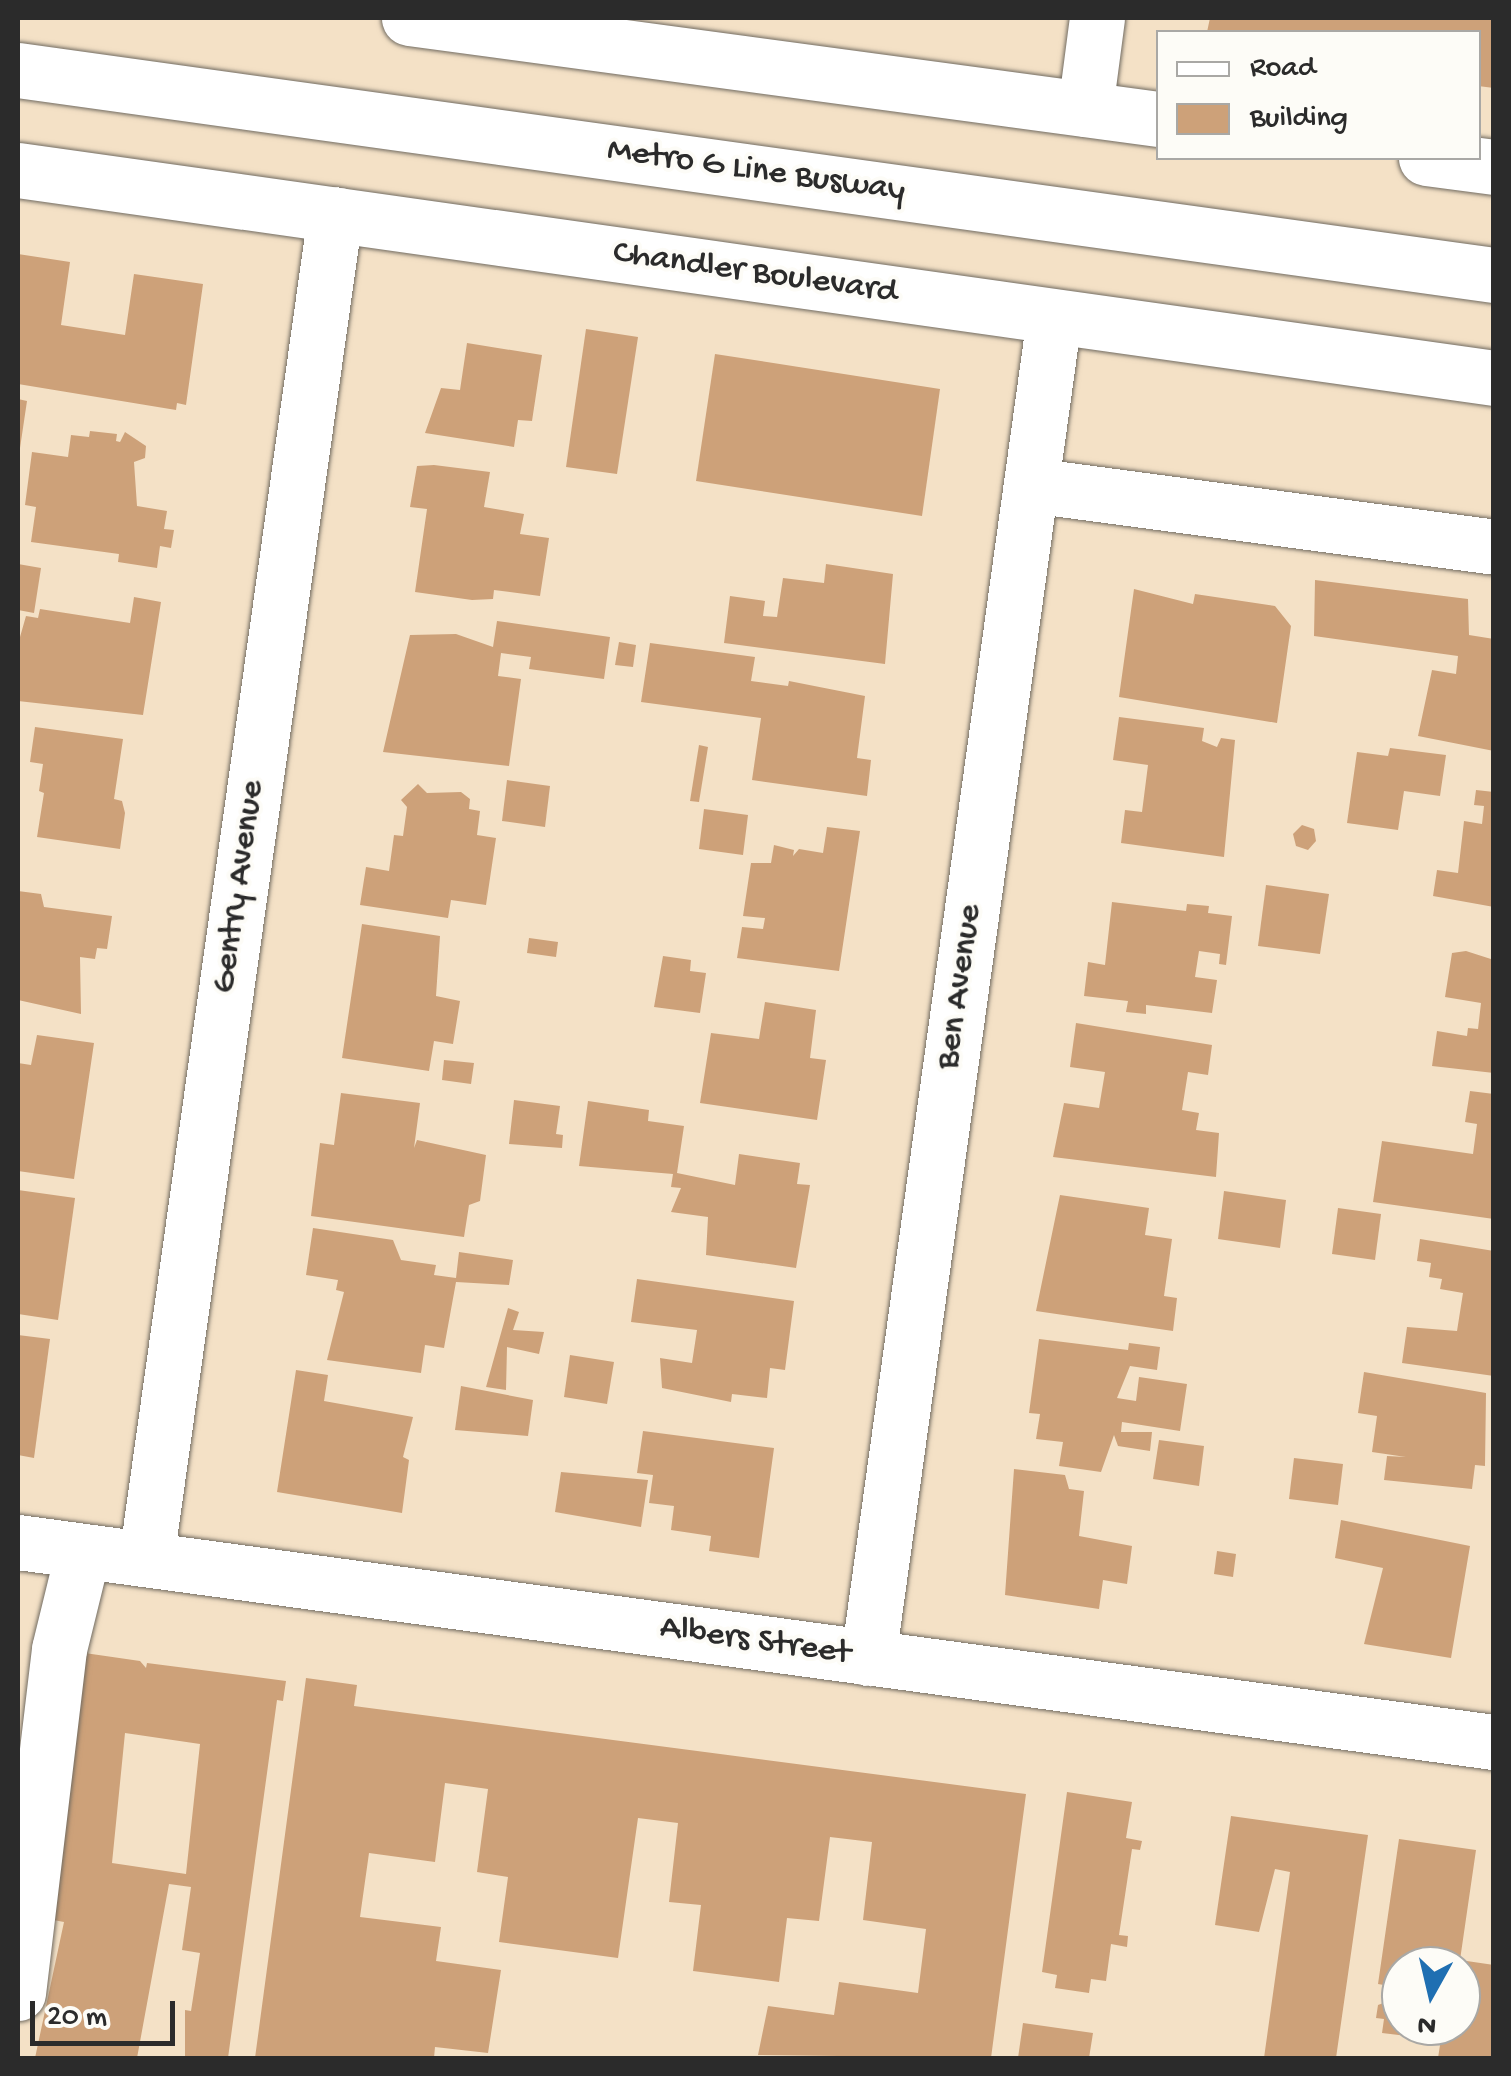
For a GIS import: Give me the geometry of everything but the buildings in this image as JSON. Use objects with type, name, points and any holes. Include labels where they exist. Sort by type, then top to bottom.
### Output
[{"type":"street","points":[[409,18],[511,24],[1156,119]]},
{"type":"street","points":[[1085,109],[1097,18]]},
{"type":"street","name":"Metro G Line Busway","points":[[18,70],[1494,275]]},
{"type":"street","points":[[1441,160],[1494,167]]},
{"type":"street","name":"Chandler Boulevard","points":[[18,170],[1494,378]]},
{"type":"street","name":"Gentry Avenue","points":[[146,1560],[336,214]]},
{"type":"street","name":"Ben Avenue","points":[[868,1658],[1054,317]]},
{"type":"street","points":[[1030,485],[1494,547]]},
{"type":"street","name":"Albers Street","points":[[18,1542],[1494,1742]]},
{"type":"street","points":[[18,1994],[60,1649],[83,1551]]}]
